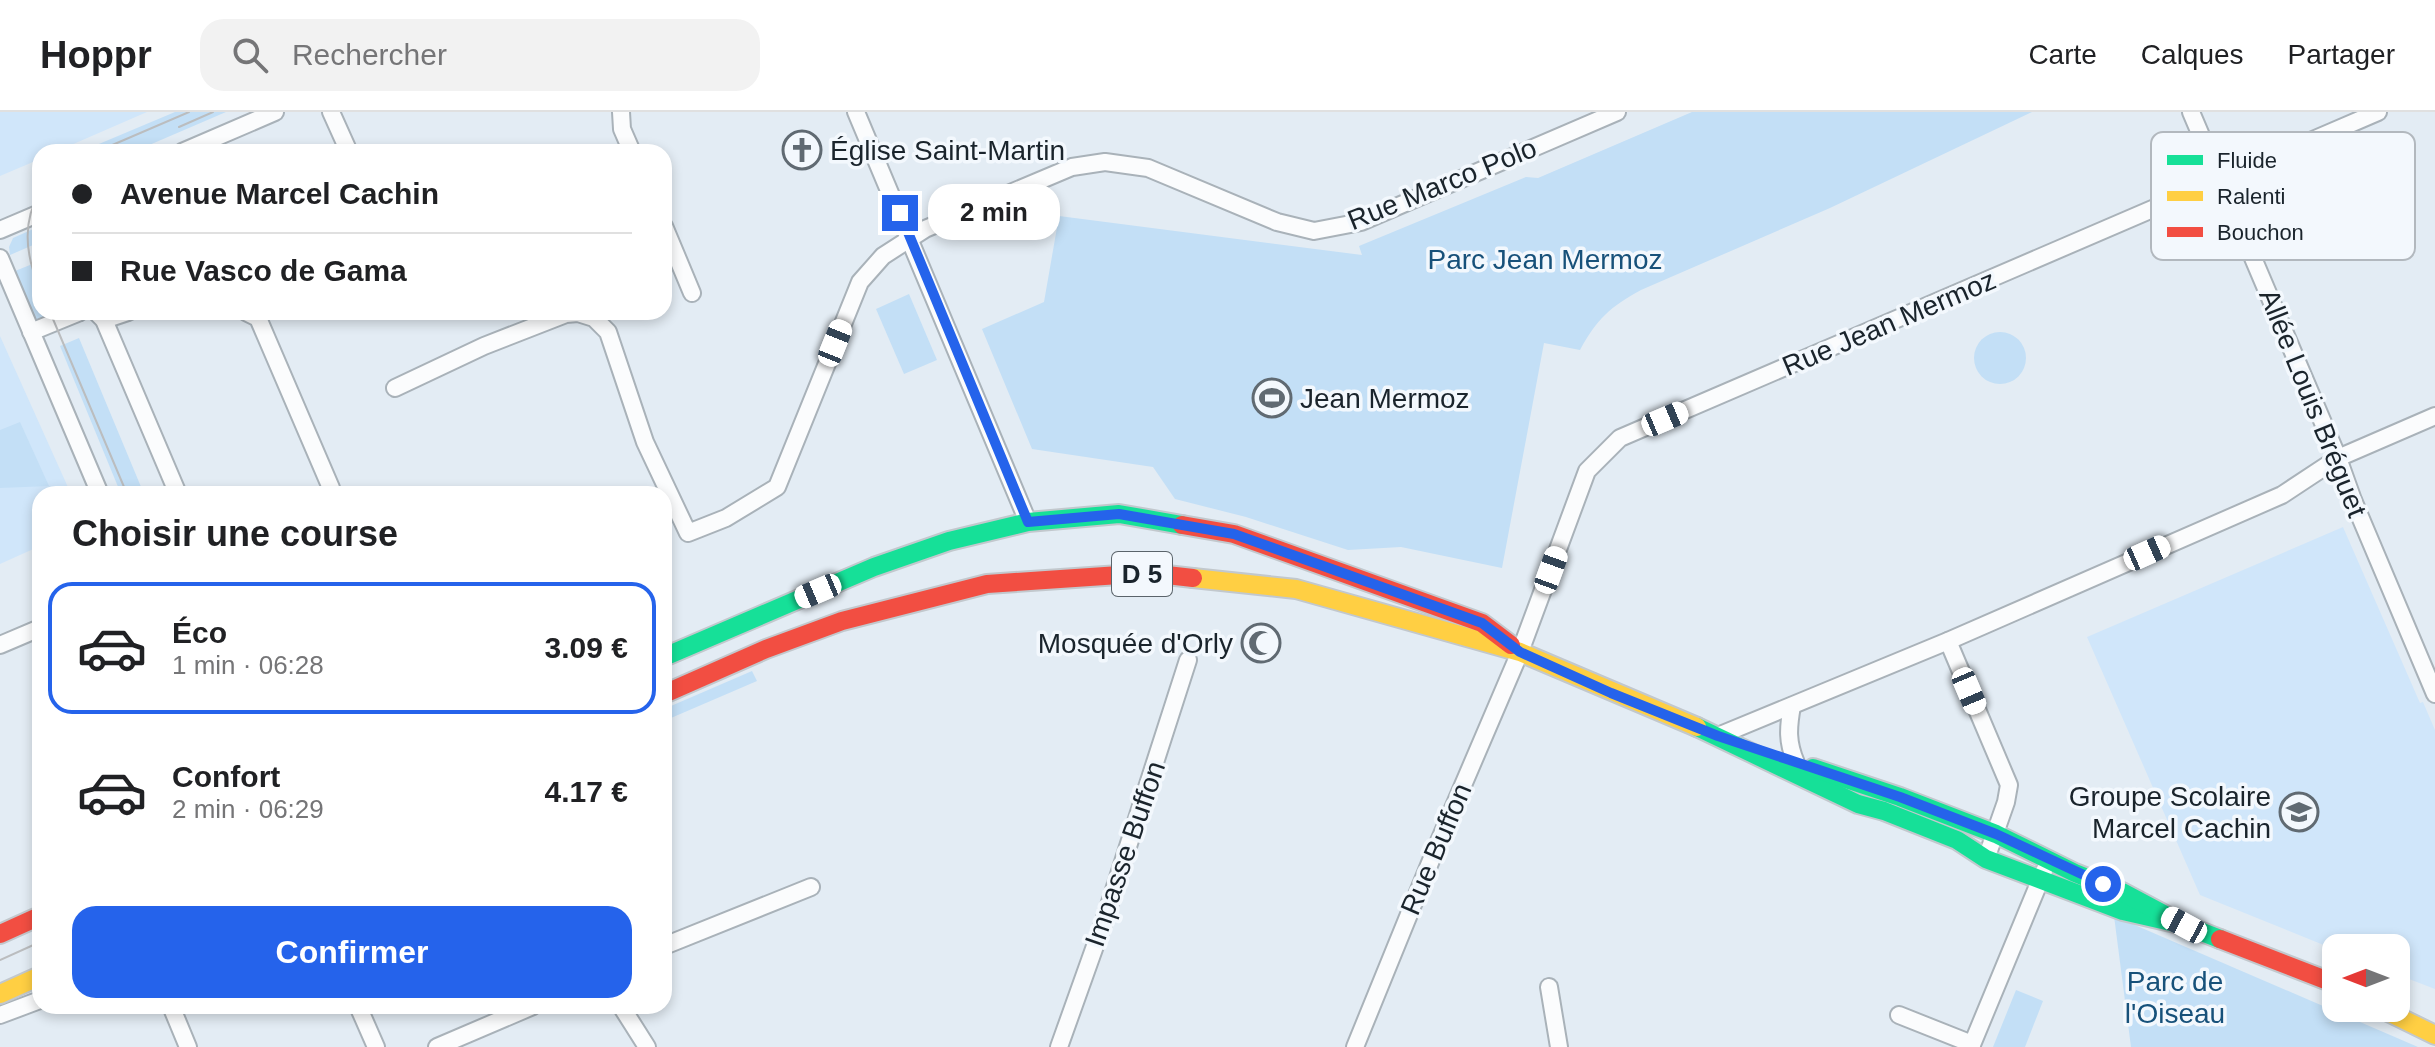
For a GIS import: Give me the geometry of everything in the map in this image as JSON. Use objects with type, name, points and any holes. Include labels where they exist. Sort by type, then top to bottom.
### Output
[{"type":"main road","name":"D 5","points":[[672,654],[874,567],[949,541],[1028,522],[1119,514],[1234,534],[1482,623],[1520,652]]},
{"type":"main road","name":"D 5","points":[[672,691],[766,649],[842,621],[987,584],[1149,573],[1296,589],[1520,652],[1718,736],[1858,804],[1893,814],[1957,840],[1986,859],[2123,911],[2184,925]]},
{"type":"main road","name":"D 5","points":[[1718,736],[1900,797],[1996,834],[2122,892],[2184,925],[2322,980]]},
{"type":"main road","points":[[0,934],[32,920]]},
{"type":"main road","points":[[0,994],[32,980]]},
{"type":"main road","points":[[2410,1010],[2435,1018]]},
{"type":"main road","points":[[2409,1022],[2435,1035]]},
{"type":"street","points":[[201,144],[275,112]]},
{"type":"street","points":[[331,112],[345,144]]},
{"type":"street","points":[[621,112],[622,129],[629,144]]},
{"type":"street","points":[[856,112],[1028,522]]},
{"type":"street","name":"Rue Marco Polo","points":[[672,499],[688,533],[726,518],[777,487],[860,282],[883,256],[911,237],[1072,167],[1105,162],[1148,168],[1277,222],[1314,231],[1361,222],[1583,119],[1617,112]]},
{"type":"street","name":"Allée Louis Bréguet","points":[[2191,112],[2200,132]]},
{"type":"street","name":"Rue Jean Mermoz","points":[[2332,132],[2378,112]]},
{"type":"street","name":"Rue Jean Mermoz","points":[[1520,652],[1587,471],[1620,438],[2151,210]]},
{"type":"street","points":[[0,230],[32,216]]},
{"type":"street","points":[[672,245],[692,293]]},
{"type":"street","points":[[0,258],[97,486]]},
{"type":"street","name":"Allée Louis Bréguet","points":[[2254,260],[2435,694]]},
{"type":"street","points":[[31,332],[60,320]]},
{"type":"street","points":[[102,320],[174,486]]},
{"type":"street","points":[[259,320],[330,486]]},
{"type":"street","name":"Rue Marco Polo","points":[[395,388],[484,346],[551,320]]},
{"type":"street","name":"Rue Marco Polo","points":[[596,320],[608,332],[645,442],[666,486]]},
{"type":"street","points":[[1718,736],[1948,641],[2282,495],[2338,458],[2435,416]]},
{"type":"street","points":[[0,645],[32,631]]},
{"type":"street","points":[[1948,641],[2009,785],[1986,859]]},
{"type":"street","name":"Rue Buffon","points":[[1355,1047],[1520,652]]},
{"type":"street","name":"Impasse Buffon","points":[[1059,1047],[1105,918],[1188,660]]},
{"type":"street","points":[[1792,706],[1787,732],[1796,763]]},
{"type":"street","points":[[1899,1015],[1971,1046],[2049,859]]},
{"type":"street","points":[[672,943],[811,887]]},
{"type":"street","points":[[1549,987],[1559,1047]]},
{"type":"street","points":[[0,1015],[32,1003]]},
{"type":"street","points":[[174,1014],[188,1047]]},
{"type":"street","points":[[362,1014],[376,1047]]},
{"type":"street","points":[[437,1047],[514,1014]]},
{"type":"street","points":[[626,1014],[647,1047]]},
{"type":"shaded area","points":[[0,112],[147,112],[73,144],[32,144],[32,162],[0,176]]},
{"type":"shaded area","points":[[0,336],[67,486],[32,486],[32,550],[0,564]]},
{"type":"shaded area","name":"Groupe Scolaire Marcel Cachin","points":[[2343,527],[2420,703],[2423,702],[2435,730],[2435,989],[2410,979],[2410,934],[2322,934],[2322,944],[2200,895],[2087,637]]},
{"type":"green space","points":[[175,112],[226,112],[152,144],[99,144]]},
{"type":"green space","name":"Jean Mermoz","points":[[1692,112],[2032,112],[1830,208],[1641,290],[1605,315],[1580,350],[1544,343],[1502,568],[1401,547],[1348,550],[1246,517],[1175,499],[1153,467],[1032,449],[982,329],[1044,302],[1059,216],[1362,255],[1359,246],[1526,177],[1538,178]]},
{"type":"green space","points":[[32,230],[32,245],[10,255],[13,238]]},
{"type":"green space","points":[[32,264],[32,311],[15,271]]},
{"type":"green space","points":[[909,294],[937,360],[904,374],[876,309]]},
{"type":"green space","points":[[2000,332],[2019,339],[2026,358],[2019,377],[2000,384],[1981,377],[1974,358],[1981,339]]},
{"type":"green space","points":[[79,338],[141,486],[118,486],[60,346]]},
{"type":"green space","points":[[20,422],[49,486],[0,488],[0,430]]},
{"type":"green space","points":[[752,671],[757,681],[672,718],[672,706]]},
{"type":"green space","name":"Parc de l'Oiseau","points":[[2114,916],[2322,1006],[2322,1022],[2360,1022],[2418,1047],[2131,1047]]},
{"type":"green space","points":[[2016,990],[2043,1001],[2025,1047],[1993,1047]]},
{"type":"tram line","points":[[115,144],[189,112]]},
{"type":"tram line","points":[[179,127],[213,112]]},
{"type":"tram line","points":[[32,210],[28,228],[32,268]]},
{"type":"tram line","points":[[53,320],[124,486]]},
{"type":"tram line","points":[[0,960],[32,946]]},
{"type":"traffic: fast","points":[[672,654],[874,567],[949,541],[1028,522],[1119,514],[1182,525]]},
{"type":"traffic: fast","points":[[1697,727],[1858,804],[1957,840],[1986,859],[2123,911],[2184,925]]},
{"type":"traffic: fast","points":[[1813,768],[1996,834],[2122,892],[2184,925],[2220,939]]},
{"type":"traffic: slow","points":[[1193,578],[1296,589],[1520,652],[1697,727]]},
{"type":"traffic: slow","points":[[0,994],[32,980]]},
{"type":"traffic: slow","points":[[2409,1022],[2435,1035]]},
{"type":"traffic: jam","points":[[1182,525],[1234,534],[1482,623],[1511,645]]},
{"type":"traffic: jam","points":[[672,690],[766,649],[842,621],[987,584],[1149,573],[1193,578]]},
{"type":"traffic: jam","points":[[0,934],[32,920]]},
{"type":"traffic: jam","points":[[2220,939],[2322,979]]},
{"type":"place","name":"Église Saint-Martin","points":[[802,150]]},
{"type":"place","name":"Jean Mermoz","points":[[1272,398]]},
{"type":"place","name":"Mosquée d'Orly","points":[[1261,643]]},
{"type":"place","name":"Groupe Scolaire Marcel Cachin","points":[[2299,812]]},
{"type":"route","points":[[900,213],[1028,522],[1119,514],[1234,534],[1482,623],[1520,652],[1611,693],[1718,736],[1900,797],[1996,834],[2103,884]]},
{"type":"park label","name":"Parc Jean Mermoz","points":[[1545,259]]}]
